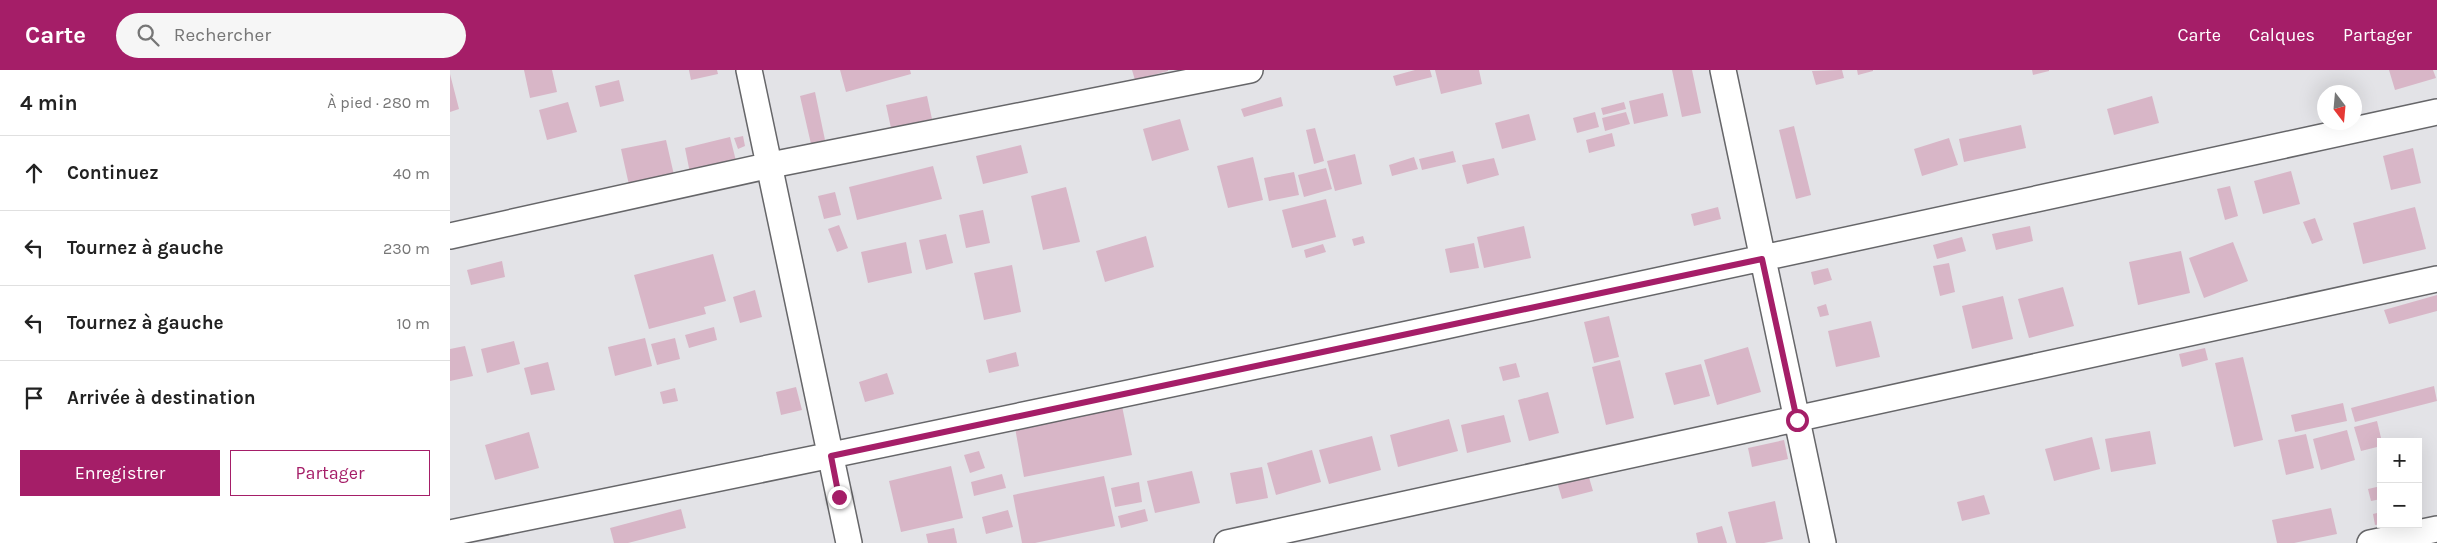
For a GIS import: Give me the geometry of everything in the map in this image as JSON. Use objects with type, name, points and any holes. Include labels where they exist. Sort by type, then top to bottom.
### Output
[{"type":"street","points":[[749,70],[849,543]]},
{"type":"street","points":[[450,236],[770,165],[1250,70]]},
{"type":"street","points":[[1723,70],[1823,543]]},
{"type":"street","points":[[450,533],[831,456],[1762,259],[2437,112]]},
{"type":"street","points":[[1227,543],[2437,280]]},
{"type":"street","points":[[2370,543],[2437,529]]},
{"type":"building","points":[[524,70],[552,70],[557,92],[530,98]]},
{"type":"building","points":[[689,70],[717,70],[718,74],[691,80]]},
{"type":"building","points":[[840,70],[910,70],[911,74],[846,92]]},
{"type":"building","points":[[1132,70],[1168,70],[1168,71],[1135,80]]},
{"type":"building","points":[[1415,70],[1430,70],[1432,77],[1396,86],[1393,76]]},
{"type":"building","points":[[1435,70],[1479,70],[1482,84],[1441,94]]},
{"type":"building","points":[[1672,70],[1692,70],[1701,113],[1682,117]]},
{"type":"building","points":[[1842,70],[1844,78],[1816,85],[1812,71]]},
{"type":"building","points":[[1857,70],[1873,70],[1873,71],[1858,75]]},
{"type":"building","points":[[2032,70],[2049,70],[2049,71],[2033,75]]},
{"type":"building","points":[[2389,70],[2433,70],[2436,78],[2395,90]]},
{"type":"building","points":[[450,74],[459,109],[450,112]]},
{"type":"building","points":[[619,80],[624,101],[600,107],[595,86]]},
{"type":"building","points":[[815,92],[825,140],[811,144],[800,96]]},
{"type":"building","points":[[1663,93],[1668,116],[1634,124],[1629,101]]},
{"type":"building","points":[[927,96],[932,119],[891,128],[886,105]]},
{"type":"building","points":[[2152,96],[2159,123],[2114,135],[2107,109]]},
{"type":"building","points":[[1281,97],[1283,106],[1244,117],[1241,109]]},
{"type":"building","points":[[568,102],[577,132],[547,140],[539,110]]},
{"type":"building","points":[[1624,102],[1626,109],[1603,115],[1601,108]]},
{"type":"building","points":[[1595,112],[1599,127],[1577,133],[1573,118]]},
{"type":"building","points":[[1626,112],[1630,124],[1605,131],[1602,118]]},
{"type":"building","points":[[1529,114],[1536,140],[1502,149],[1495,123]]},
{"type":"building","points":[[1180,119],[1189,150],[1152,161],[1143,129]]},
{"type":"building","points":[[2021,125],[2026,148],[1964,162],[1959,139]]},
{"type":"building","points":[[1794,126],[1811,195],[1796,199],[1779,130]]},
{"type":"building","points":[[1315,128],[1324,161],[1314,164],[1306,130]]},
{"type":"building","points":[[1612,133],[1615,146],[1589,153],[1586,140]]},
{"type":"building","points":[[743,136],[745,146],[738,149],[734,138]]},
{"type":"building","points":[[730,137],[736,161],[690,173],[685,148]]},
{"type":"building","points":[[1949,138],[1958,165],[1922,176],[1914,149]]},
{"type":"building","points":[[666,140],[674,175],[629,185],[621,149]]},
{"type":"building","points":[[1021,145],[1028,173],[983,184],[976,156]]},
{"type":"building","points":[[2413,148],[2421,183],[2391,190],[2383,156]]},
{"type":"building","points":[[1453,151],[1456,162],[1422,170],[1419,159]]},
{"type":"building","points":[[1355,154],[1362,184],[1335,191],[1327,161]]},
{"type":"building","points":[[1253,157],[1263,200],[1228,208],[1217,166]]},
{"type":"building","points":[[1414,157],[1418,169],[1392,176],[1389,165]]},
{"type":"building","points":[[1494,158],[1499,175],[1467,184],[1462,165]]},
{"type":"building","points":[[933,166],[942,199],[857,220],[849,187]]},
{"type":"building","points":[[1326,168],[1332,189],[1304,197],[1298,175]]},
{"type":"building","points":[[2291,171],[2300,204],[2263,214],[2254,181]]},
{"type":"building","points":[[1294,172],[1299,195],[1269,201],[1264,178]]},
{"type":"building","points":[[2230,186],[2238,216],[2225,220],[2217,189]]},
{"type":"building","points":[[1066,187],[1080,242],[1043,250],[1031,196]]},
{"type":"building","points":[[835,192],[841,215],[824,219],[818,196]]},
{"type":"building","points":[[1326,199],[1336,237],[1292,248],[1282,210]]},
{"type":"building","points":[[1718,207],[1721,219],[1694,226],[1691,214]]},
{"type":"building","points":[[2415,207],[2426,249],[2363,264],[2353,223]]},
{"type":"building","points":[[983,210],[990,243],[966,248],[959,215]]},
{"type":"building","points":[[2315,218],[2323,240],[2312,244],[2303,222]]},
{"type":"building","points":[[839,225],[848,248],[837,252],[828,229]]},
{"type":"building","points":[[1524,226],[1531,258],[1484,268],[1477,237]]},
{"type":"building","points":[[2030,226],[2033,241],[1996,250],[1992,234]]},
{"type":"building","points":[[946,234],[953,263],[926,270],[919,240]]},
{"type":"building","points":[[1146,236],[1154,267],[1105,282],[1096,251]]},
{"type":"building","points":[[1363,236],[1365,243],[1354,246],[1352,239]]},
{"type":"building","points":[[1962,237],[1966,251],[1937,259],[1933,245]]},
{"type":"building","points":[[906,242],[912,273],[868,283],[861,252]]},
{"type":"building","points":[[2233,242],[2248,281],[2204,298],[2189,258]]},
{"type":"building","points":[[1474,243],[1479,268],[1450,273],[1445,249]]},
{"type":"building","points":[[1323,244],[1326,252],[1306,258],[1304,250]]},
{"type":"building","points":[[2181,251],[2190,293],[2138,305],[2129,262]]},
{"type":"building","points":[[713,254],[726,301],[704,307],[706,314],[649,329],[634,275]]},
{"type":"building","points":[[502,261],[505,277],[471,285],[467,270]]},
{"type":"building","points":[[1949,263],[1955,292],[1940,296],[1933,266]]},
{"type":"building","points":[[1012,265],[1021,312],[984,320],[974,273]]},
{"type":"building","points":[[1828,268],[1832,280],[1814,285],[1811,272]]},
{"type":"building","points":[[2063,287],[2074,326],[2029,338],[2018,299]]},
{"type":"building","points":[[755,290],[762,317],[740,323],[733,297]]},
{"type":"building","points":[[2437,295],[2437,311],[2389,324],[2384,310]]},
{"type":"building","points":[[2003,296],[2013,339],[1972,349],[1962,306]]},
{"type":"building","points":[[1826,304],[1829,315],[1820,317],[1817,307]]},
{"type":"building","points":[[1609,316],[1619,357],[1594,363],[1584,322]]},
{"type":"building","points":[[1871,321],[1880,357],[1836,367],[1828,331]]},
{"type":"building","points":[[714,327],[717,340],[689,348],[685,335]]},
{"type":"building","points":[[645,338],[652,366],[615,376],[608,347]]},
{"type":"building","points":[[675,338],[680,359],[657,365],[651,344]]},
{"type":"building","points":[[514,341],[520,364],[487,373],[481,349]]},
{"type":"building","points":[[465,346],[473,376],[450,381],[450,349]]},
{"type":"building","points":[[1748,347],[1761,392],[1717,405],[1704,360]]},
{"type":"building","points":[[2205,348],[2208,360],[2182,367],[2179,354]]},
{"type":"building","points":[[1016,352],[1019,366],[989,373],[986,360]]},
{"type":"building","points":[[2243,357],[2263,440],[2234,447],[2215,363]]},
{"type":"building","points":[[1620,360],[1634,418],[1606,425],[1592,367]]},
{"type":"building","points":[[548,362],[555,390],[531,395],[524,368]]},
{"type":"building","points":[[1516,363],[1520,377],[1503,381],[1499,367]]},
{"type":"building","points":[[1701,364],[1710,396],[1674,405],[1665,373]]},
{"type":"building","points":[[887,373],[894,394],[865,402],[859,382]]},
{"type":"building","points":[[2434,386],[2437,401],[2355,422],[2351,408]]},
{"type":"building","points":[[796,387],[802,410],[781,415],[776,392]]},
{"type":"building","points":[[675,388],[678,401],[663,404],[660,392]]},
{"type":"building","points":[[1548,392],[1559,433],[1529,441],[1518,400]]},
{"type":"building","points":[[2343,403],[2347,421],[2295,432],[2291,415]]},
{"type":"building","points":[[1122,406],[1132,455],[1024,477],[1015,428]]},
{"type":"building","points":[[1504,415],[1511,442],[1467,453],[1461,425]]},
{"type":"building","points":[[1449,419],[1458,451],[1398,467],[1390,435]]},
{"type":"building","points":[[2377,421],[2381,438],[2377,438],[2377,447],[2361,451],[2354,427]]},
{"type":"building","points":[[2347,430],[2355,460],[2321,470],[2313,439]]},
{"type":"building","points":[[2150,431],[2156,464],[2111,472],[2105,439]]},
{"type":"building","points":[[529,432],[539,468],[495,480],[485,445]]},
{"type":"building","points":[[2306,434],[2314,468],[2286,475],[2278,440]]},
{"type":"building","points":[[1372,436],[1381,470],[1329,484],[1319,450]]},
{"type":"building","points":[[2092,437],[2100,469],[2054,481],[2045,449]]},
{"type":"building","points":[[1784,440],[1788,459],[1752,467],[1748,448]]},
{"type":"building","points":[[1312,450],[1321,482],[1276,495],[1267,463]]},
{"type":"building","points":[[979,451],[985,468],[970,473],[964,455]]},
{"type":"building","points":[[951,466],[963,518],[901,532],[889,481]]},
{"type":"building","points":[[1262,467],[1268,498],[1236,504],[1230,473]]},
{"type":"building","points":[[1192,471],[1200,503],[1155,513],[1147,481]]},
{"type":"building","points":[[1002,474],[1006,488],[974,496],[971,482]]},
{"type":"building","points":[[1588,474],[1593,491],[1562,499],[1557,482]]},
{"type":"building","points":[[1104,476],[1115,526],[1035,543],[1022,543],[1013,495]]},
{"type":"building","points":[[1139,482],[1142,502],[1115,507],[1111,488]]},
{"type":"building","points":[[2377,487],[2377,500],[2371,501],[2368,489]]},
{"type":"building","points":[[1984,495],[1990,514],[1962,521],[1957,502]]},
{"type":"building","points":[[1775,501],[1783,539],[1764,543],[1736,543],[1728,512]]},
{"type":"building","points":[[2331,508],[2337,534],[2294,543],[2277,543],[2272,520]]},
{"type":"building","points":[[681,509],[686,528],[628,543],[614,543],[610,528]]},
{"type":"building","points":[[1145,509],[1148,521],[1121,528],[1118,516]]},
{"type":"building","points":[[1008,510],[1013,527],[986,534],[982,517]]},
{"type":"building","points":[[2377,513],[2377,525],[2375,525],[2373,514]]},
{"type":"building","points":[[1722,526],[1727,543],[1698,543],[1696,533]]},
{"type":"building","points":[[954,528],[957,543],[928,543],[926,534]]},
{"type":"route","points":[[839,497],[831,456],[1762,259],[1797,420]]}]
